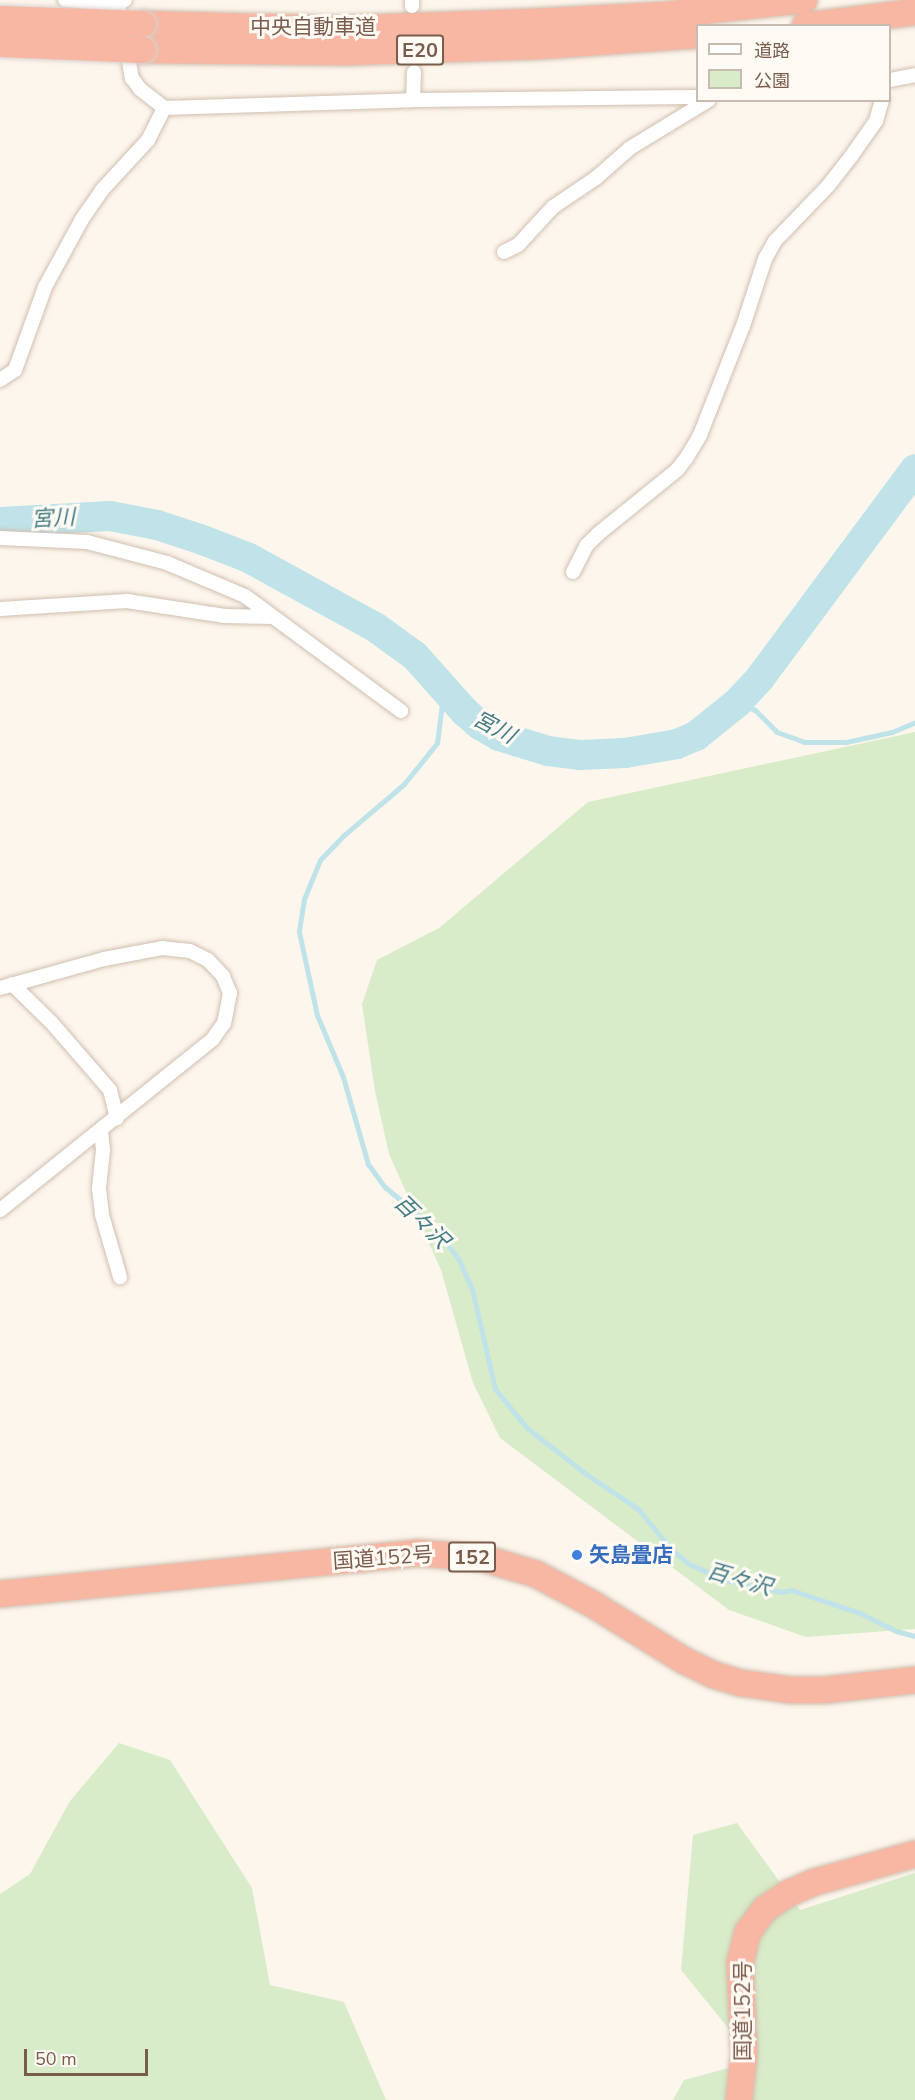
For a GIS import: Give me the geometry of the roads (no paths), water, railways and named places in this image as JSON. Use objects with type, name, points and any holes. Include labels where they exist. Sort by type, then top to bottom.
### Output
[{"type":"highway","name":"中央自動車道","points":[[0,19],[337,29],[520,23],[665,15],[804,0]]},
{"type":"highway","points":[[821,24],[915,12]]},
{"type":"highway","name":"中央自動車道","points":[[0,44],[143,50],[350,52],[541,46],[696,35]]},
{"type":"highway","name":"国道152号","points":[[0,1594],[418,1553],[482,1558],[536,1574],[584,1599],[683,1660],[714,1675],[741,1683],[790,1690],[825,1690],[915,1680]]},
{"type":"highway","name":"国道152号","points":[[739,2100],[744,2054],[740,1963],[748,1932],[765,1909],[789,1893],[815,1882],[915,1854]]},
{"type":"street","points":[[65,0],[121,2],[132,78],[140,90],[164,108],[413,100],[696,97]]},
{"type":"street","points":[[413,100],[414,72]]},
{"type":"street","points":[[891,80],[915,75]]},
{"type":"street","points":[[504,252],[518,245],[552,207],[596,178],[630,148],[706,102]]},
{"type":"street","points":[[573,572],[587,545],[676,470],[687,457],[705,424],[765,259],[775,241],[828,186],[852,155],[876,121],[881,102]]},
{"type":"street","points":[[0,380],[15,370],[45,287],[82,219],[102,190],[148,140],[164,108]]},
{"type":"street","points":[[0,538],[87,542],[167,563],[245,596],[401,711]]},
{"type":"street","points":[[0,609],[127,601],[225,616],[273,617]]},
{"type":"street","points":[[0,1210],[213,1039],[224,1023],[230,993],[217,968],[190,951],[162,948],[104,958],[6,986]]},
{"type":"street","points":[[6,986],[51,1022],[110,1090],[117,1118]]},
{"type":"street","points":[[101,1131],[103,1150],[99,1189],[102,1215],[120,1277]]},
{"type":"waterway","name":"宮川","points":[[0,522],[110,516],[157,525],[200,539],[247,557],[375,627],[415,656],[465,712],[480,725],[499,736],[548,751],[579,755],[625,753],[677,744],[696,736],[737,703],[760,678],[915,469]]},
{"type":"waterway","name":"百々沢","points":[[444,687],[437,743],[404,784],[343,836],[320,860],[304,899],[299,932],[317,1015],[343,1077],[368,1164],[385,1187],[435,1229],[459,1260],[472,1289],[495,1389],[527,1428],[586,1474],[638,1509],[671,1549],[689,1564],[726,1580],[781,1592],[791,1590],[860,1613],[896,1631],[915,1636]]},
{"type":"waterway","points":[[737,703],[755,710],[777,732],[804,742],[846,742],[892,732],[915,722]]},
{"type":"place","name":"矢島畳店","points":[[577,1555]]}]
